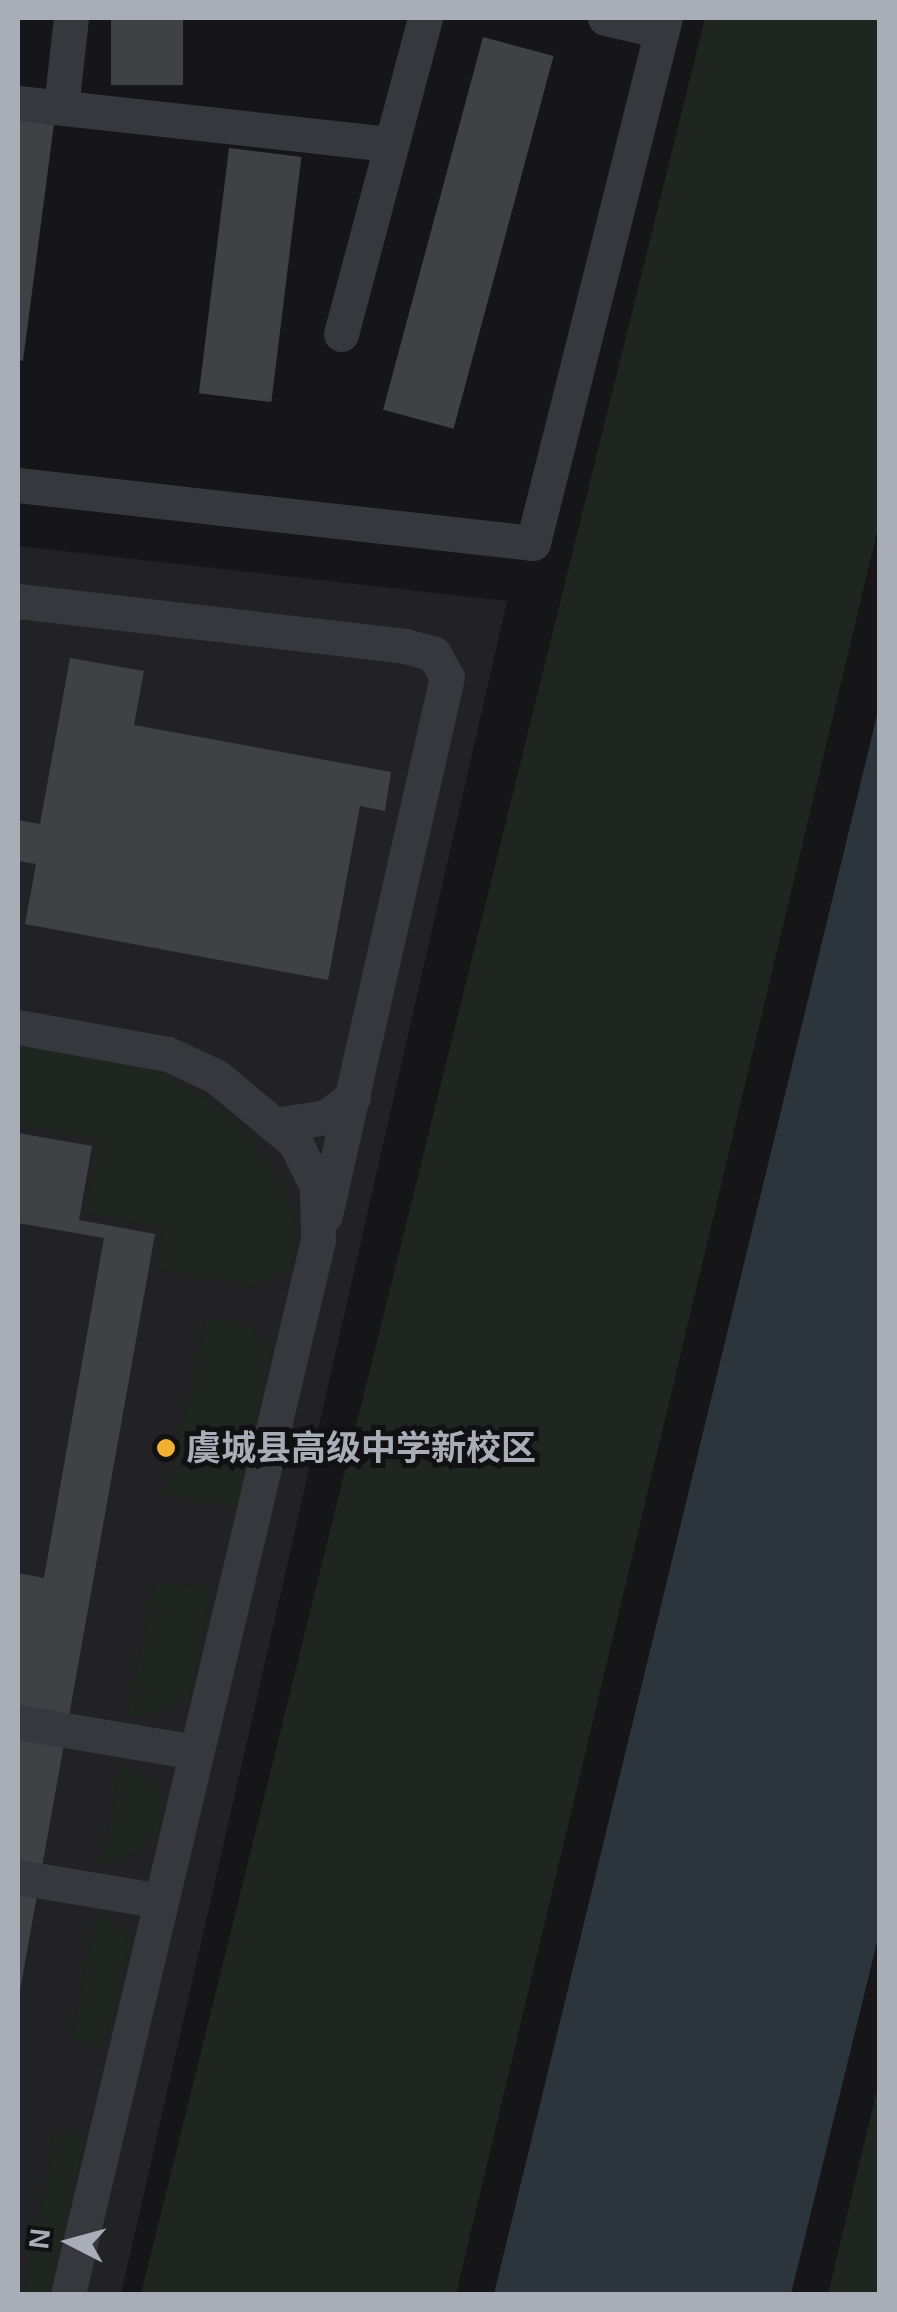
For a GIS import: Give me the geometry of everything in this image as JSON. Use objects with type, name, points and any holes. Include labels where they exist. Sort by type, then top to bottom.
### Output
[{"type":"street","points":[[61,107],[71,18]]},
{"type":"street","points":[[341,334],[425,18]]},
{"type":"street","points":[[18,485],[533,543],[664,24],[605,18]]},
{"type":"street","points":[[18,102],[392,144]]},
{"type":"street","points":[[18,606],[434,654],[448,676],[353,1097],[68,2294]]},
{"type":"street","points":[[18,1027],[168,1054],[217,1078],[295,1142],[317,1186],[318,1240]]},
{"type":"street","points":[[274,1125],[326,1117],[353,1097]]},
{"type":"street","points":[[18,1722],[196,1752]]},
{"type":"street","points":[[18,1878],[161,1900]]},
{"type":"shaded area","points":[[705,18],[879,18],[879,524],[456,2294],[141,2294]]},
{"type":"shaded area","name":"虞城县高级中学新校区","points":[[18,546],[507,601],[121,2294],[18,2294]]},
{"type":"shaded area","points":[[879,707],[879,1934],[791,2294],[494,2294]]},
{"type":"shaded area","points":[[18,1044],[155,1068],[226,1111],[255,1143],[293,1210],[298,1246],[286,1272],[255,1287],[157,1269],[163,1229],[86,1213],[97,1141],[18,1125]]},
{"type":"shaded area","points":[[206,1319],[249,1325],[271,1352],[239,1508],[166,1495]]},
{"type":"shaded area","points":[[155,1581],[211,1589],[189,1698],[146,1717],[128,1715]]},
{"type":"shaded area","points":[[122,1763],[143,1774],[164,1802],[157,1838],[124,1860],[102,1865]]},
{"type":"shaded area","points":[[97,1908],[127,1938],[128,1953],[102,2047],[71,2041]]},
{"type":"shaded area","points":[[879,2082],[879,2294],[828,2294]]},
{"type":"shaded area","points":[[55,2132],[85,2135],[51,2292],[23,2294]]},
{"type":"building","points":[[111,18],[183,18],[183,85],[111,85]]},
{"type":"building","points":[[483,37],[554,56],[454,429],[383,410]]},
{"type":"building","points":[[18,112],[55,116],[23,361],[18,360]]},
{"type":"building","points":[[229,148],[301,157],[271,402],[199,393]]},
{"type":"building","points":[[70,658],[144,671],[134,725],[391,772],[385,811],[360,806],[328,980],[25,924],[36,864],[18,861],[18,820],[40,824]]},
{"type":"building","points":[[18,1133],[92,1146],[79,1220],[155,1234],[19,1996],[18,1573],[44,1578],[104,1238],[18,1223]]},
{"type":"place","name":"虞城县高级中学新校区","points":[[166,1448]]}]
